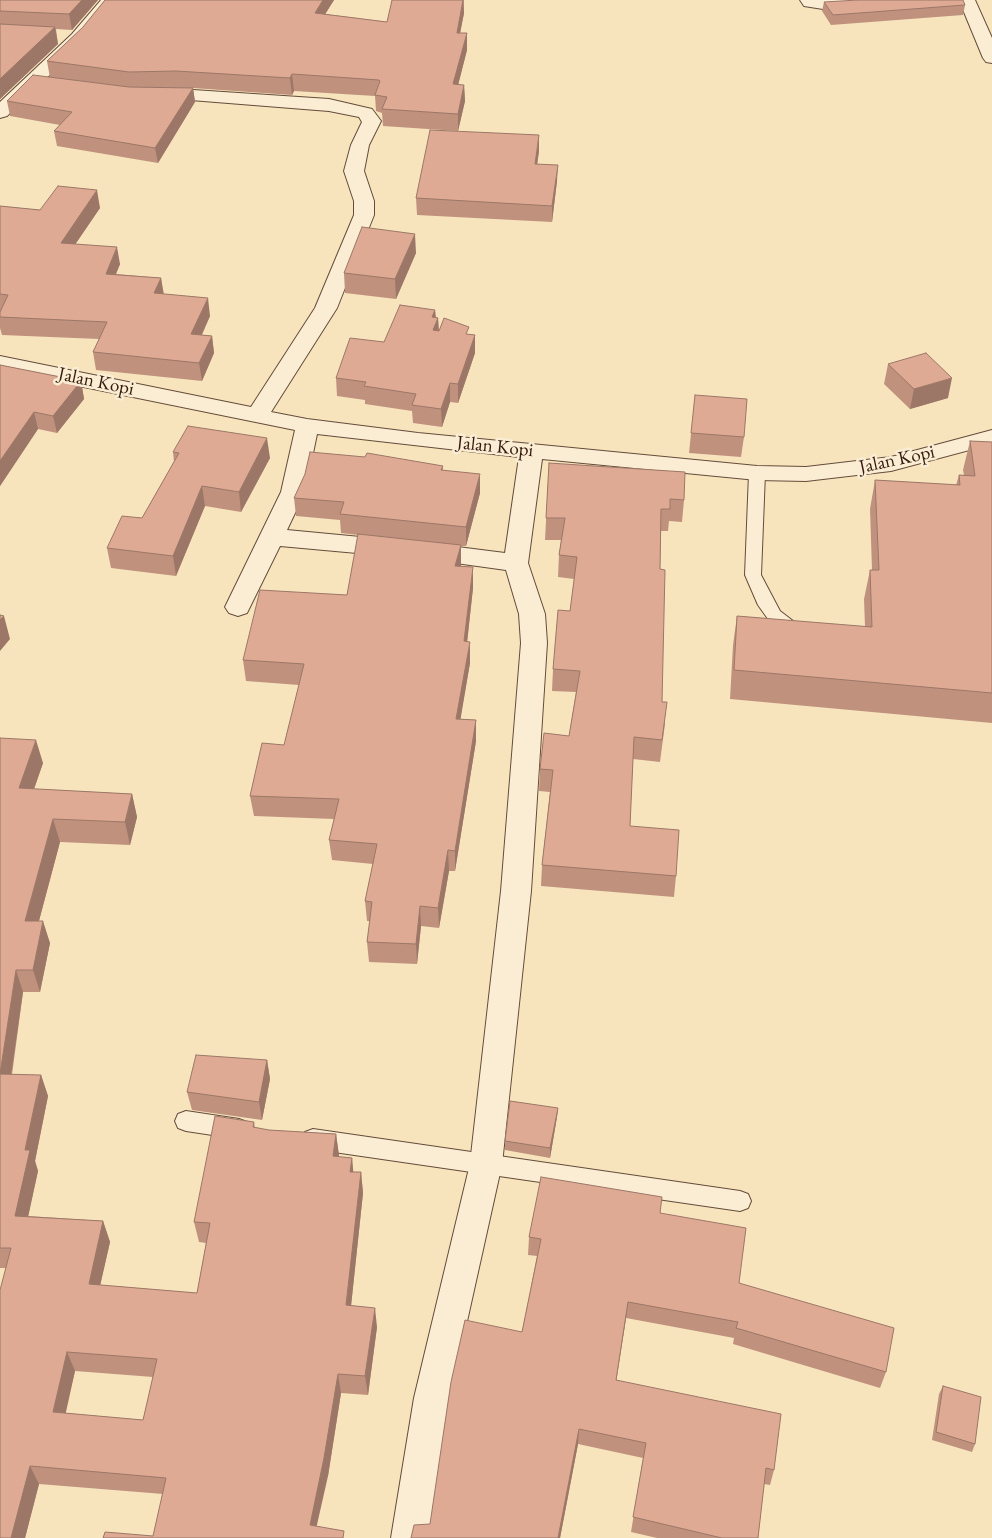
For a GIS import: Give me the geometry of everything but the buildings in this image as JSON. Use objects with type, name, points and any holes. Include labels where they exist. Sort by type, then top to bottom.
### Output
[{"type":"street","points":[[0,112],[29,82],[78,38],[110,0]]},
{"type":"street","points":[[808,0],[824,4],[906,0]]},
{"type":"street","points":[[967,0],[988,38],[992,58]]},
{"type":"street","points":[[51,36],[78,38]]},
{"type":"street","points":[[29,82],[57,86]]},
{"type":"street","points":[[141,95],[178,94],[329,106],[365,113],[372,121],[360,145],[354,171],[364,200],[364,215],[326,308],[257,415]]},
{"type":"street","name":"Jalan Kopi","points":[[0,363],[307,426],[418,440],[757,473],[806,474],[891,464],[992,438]]},
{"type":"street","points":[[238,607],[294,492],[307,426]]},
{"type":"street","points":[[410,1538],[432,1398],[486,1164],[516,891],[534,643],[532,614],[516,563],[531,451]]},
{"type":"street","points":[[272,538],[434,552],[516,563]]},
{"type":"lane","points":[[757,473],[754,575],[766,605],[774,615],[791,628],[816,639]]},
{"type":"lane","points":[[186,1122],[263,1132]]},
{"type":"lane","points":[[292,1136],[740,1201]]}]
